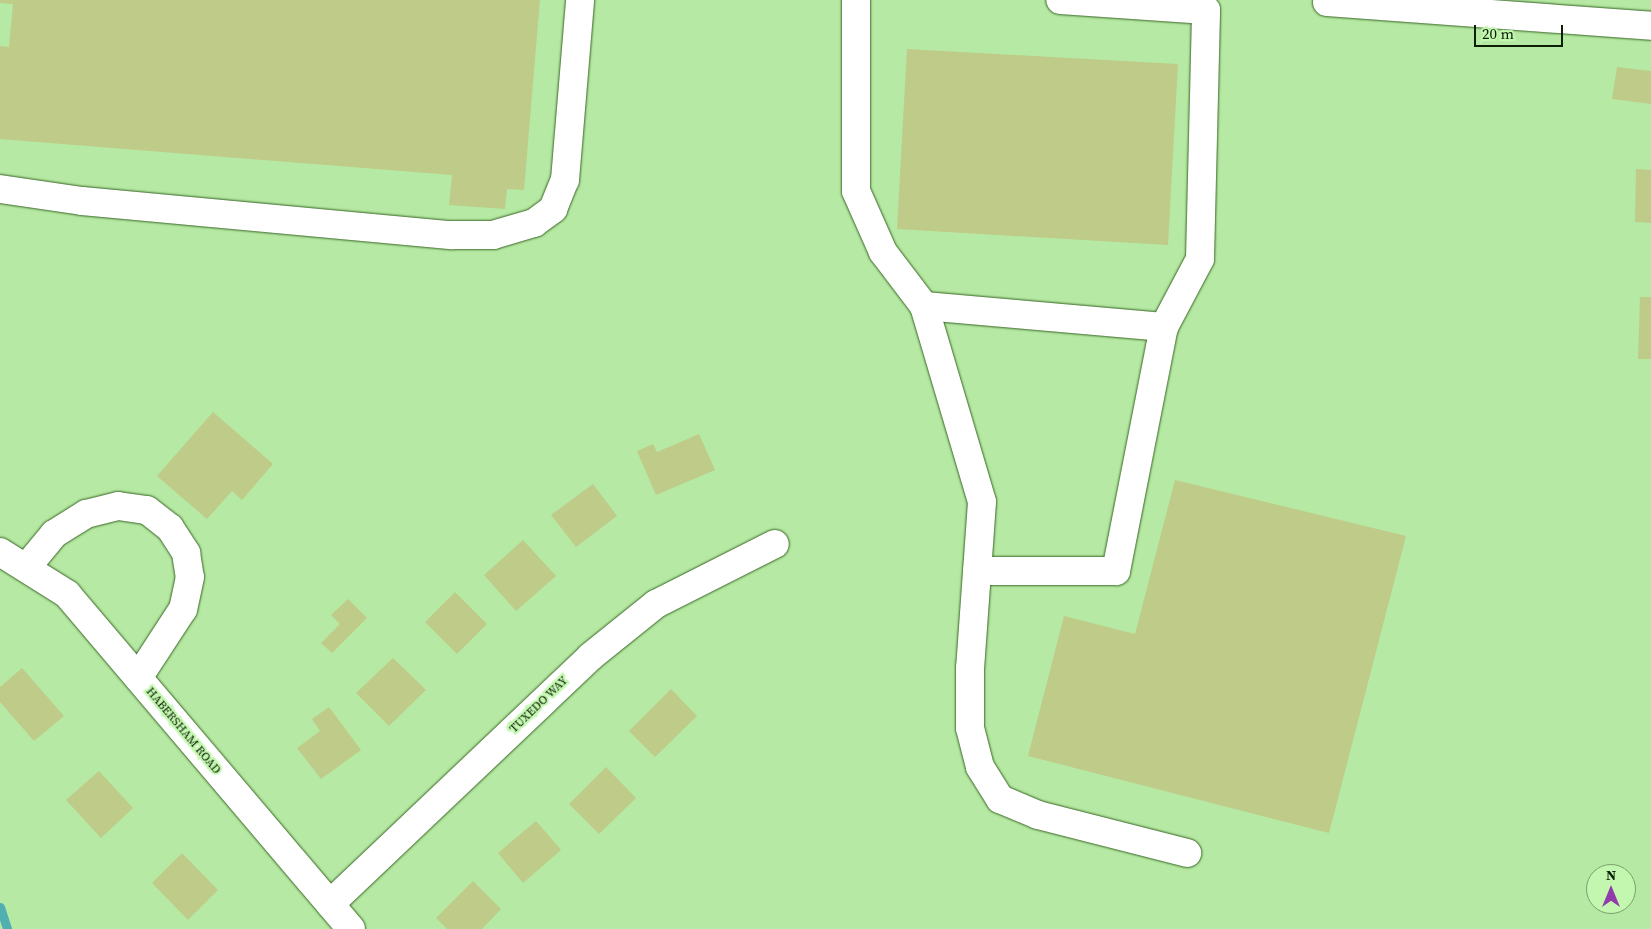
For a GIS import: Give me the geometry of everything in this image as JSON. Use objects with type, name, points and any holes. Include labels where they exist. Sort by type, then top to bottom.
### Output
[{"type":"street","points":[[0,189],[92,202],[452,235],[493,235],[534,223],[553,209],[564,180],[580,0]]},
{"type":"street","points":[[856,0],[856,191],[883,252],[924,306],[982,502],[970,668],[970,728],[980,767],[1000,799],[1038,815],[1187,853]]},
{"type":"street","points":[[977,571],[1116,571],[1164,327],[1200,259],[1206,5],[1060,0]]},
{"type":"street","points":[[1326,2],[1651,26]]},
{"type":"street","points":[[924,306],[1164,327]]},
{"type":"street","points":[[26,568],[54,534],[86,514],[118,506],[147,510],[170,528],[186,553],[190,577],[183,609],[138,678]]},
{"type":"street","name":"TUXEDO WAY","points":[[330,904],[605,645],[656,604],[775,544]]},
{"type":"street","name":"HABERSHAM ROAD","points":[[0,552],[67,594],[351,929]]},
{"type":"building","points":[[0,0],[540,0],[524,190],[507,189],[505,209],[449,205],[452,175],[0,139],[0,46],[9,47],[13,4],[0,3]]},
{"type":"building","points":[[907,49],[1178,64],[1168,245],[897,229]]},
{"type":"building","points":[[1617,67],[1651,71],[1651,104],[1612,99]]},
{"type":"building","points":[[1636,169],[1651,170],[1651,223],[1635,222]]},
{"type":"building","points":[[1640,297],[1651,297],[1651,359],[1638,359]]},
{"type":"building","points":[[213,412],[273,464],[242,500],[232,491],[207,519],[157,476]]},
{"type":"building","points":[[699,434],[715,470],[656,495],[637,451],[653,444],[657,452]]},
{"type":"building","points":[[1175,480],[1406,536],[1329,833],[1028,756],[1064,616],[1135,634]]},
{"type":"building","points":[[593,484],[617,516],[576,547],[551,515]]},
{"type":"building","points":[[523,540],[556,576],[516,611],[484,575]]},
{"type":"building","points":[[455,592],[487,624],[457,654],[425,622]]},
{"type":"building","points":[[348,599],[367,618],[332,653],[321,643],[340,624],[331,615]]},
{"type":"building","points":[[393,658],[426,690],[389,726],[356,693]]},
{"type":"building","points":[[22,668],[64,716],[34,741],[0,702],[0,687]]},
{"type":"building","points":[[671,689],[697,716],[655,757],[629,731]]},
{"type":"building","points":[[329,707],[361,750],[321,779],[297,748],[320,731],[312,719]]},
{"type":"building","points":[[606,767],[636,798],[599,834],[569,804]]},
{"type":"building","points":[[99,771],[133,808],[101,838],[66,800]]},
{"type":"building","points":[[536,821],[561,850],[523,883],[498,853]]},
{"type":"building","points":[[182,853],[218,890],[188,920],[152,883]]},
{"type":"building","points":[[473,881],[501,909],[482,929],[447,929],[436,918]]},
{"type":"waterway","points":[[0,907],[7,929]]}]
